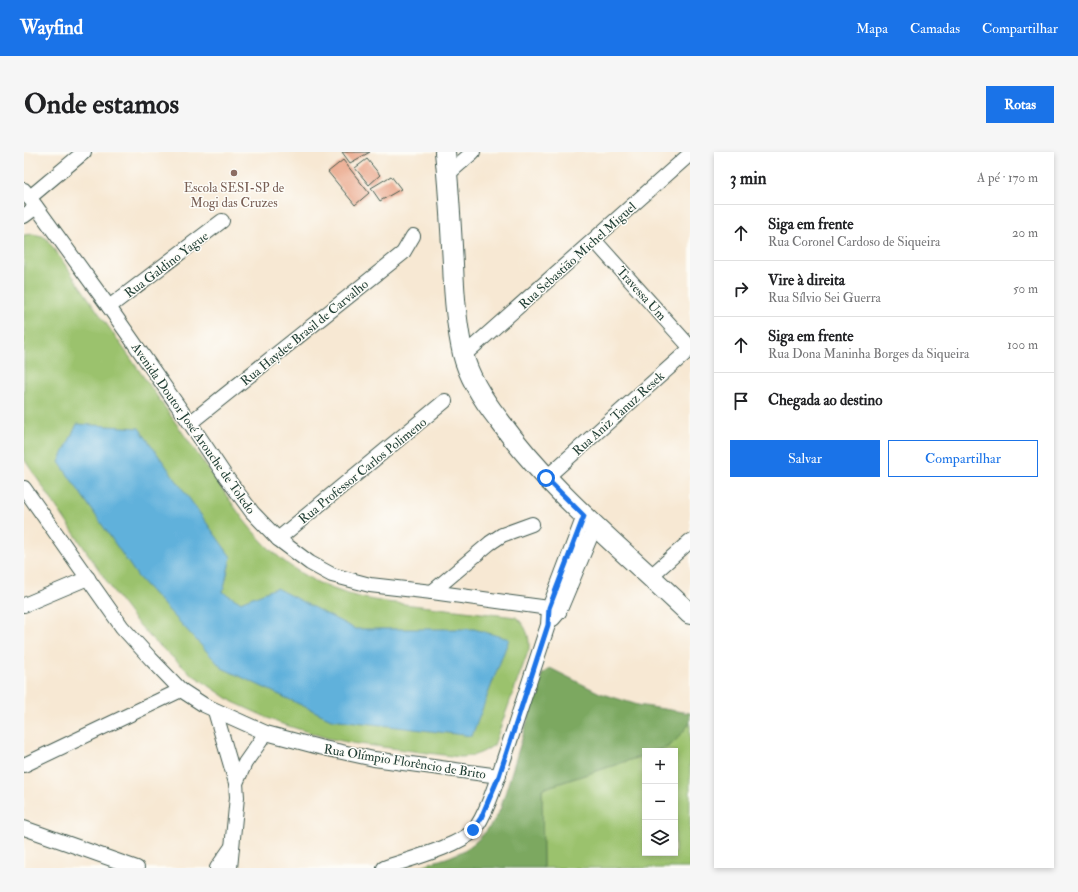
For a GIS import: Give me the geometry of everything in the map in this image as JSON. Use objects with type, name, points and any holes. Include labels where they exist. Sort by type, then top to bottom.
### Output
[{"type":"main road","points":[[445,152],[448,174],[456,318],[464,355],[476,385],[514,442],[546,478],[690,614]]},
{"type":"street","points":[[24,216],[30,198],[84,152]]},
{"type":"street","points":[[448,174],[473,152]]},
{"type":"street","name":"Rua Sebastião Michel Miguel","points":[[464,355],[690,154]]},
{"type":"street","name":"Avenida Doutor José Arouche de Toledo","points":[[30,198],[109,307],[224,474],[252,512],[278,539],[310,563],[332,575],[370,585],[432,592],[554,610]]},
{"type":"street","name":"Rua Galdino Yague","points":[[109,307],[222,221]]},
{"type":"street","name":"Rua Haydee Brasil de Carvalho","points":[[190,423],[403,254],[413,236]]},
{"type":"street","name":"Travessa Um","points":[[594,240],[690,348]]},
{"type":"street","name":"Rua Aniz Tanuz Resek","points":[[546,478],[690,348]]},
{"type":"street","name":"Rua Professor Carlos Polimeno","points":[[278,539],[446,401]]},
{"type":"street","name":"Rua Olímpio Florêncio de Brito","points":[[24,488],[122,627],[181,690],[204,705],[266,732],[319,747],[374,759],[499,776]]},
{"type":"street","points":[[384,868],[445,847],[462,839],[473,830],[481,818],[499,776],[548,625],[590,521]]},
{"type":"street","points":[[432,592],[490,543],[502,535],[532,524]]},
{"type":"street","points":[[651,576],[690,541]]},
{"type":"street","points":[[24,605],[88,578]]},
{"type":"street","points":[[24,765],[181,690]]},
{"type":"street","points":[[215,711],[236,783],[237,796],[230,868]]},
{"type":"street","points":[[236,783],[245,763],[266,732]]},
{"type":"street","points":[[24,828],[137,868]]},
{"type":"street","points":[[217,868],[232,847]]},
{"type":"green space","points":[[33,234],[47,239],[243,519],[273,552],[289,565],[323,585],[363,598],[516,617],[519,620],[527,632],[529,649],[494,745],[478,754],[459,757],[352,743],[327,738],[279,723],[233,702],[190,673],[151,638],[118,598],[24,459],[24,235]]},
{"type":"green space","points":[[550,668],[600,693],[638,705],[690,713],[690,723],[676,740],[667,747],[642,748],[642,756],[542,789],[543,868],[418,868],[462,852],[481,837],[492,824],[500,810],[542,674]]},
{"type":"green space","points":[[690,723],[690,868],[543,868],[542,789],[642,756],[642,856],[678,856],[678,748],[664,748],[670,746]]},
{"type":"water","points":[[77,424],[139,428],[231,557],[223,592],[240,602],[276,588],[355,629],[474,629],[509,639],[472,736],[331,719],[222,668],[138,577],[59,462]]},
{"type":"building","points":[[342,152],[370,152],[350,163]]},
{"type":"building","points":[[367,159],[380,175],[369,185],[355,168]]},
{"type":"building","points":[[343,160],[369,193],[355,205],[328,172]]},
{"type":"building","points":[[391,176],[401,189],[380,201],[371,188]]},
{"type":"place","name":"Escola SESI-SP de Mogi das Cruzes","points":[[234,173]]},
{"type":"route","points":[[473,830],[481,818],[499,776],[548,625],[549,608],[584,516],[546,478]]}]
